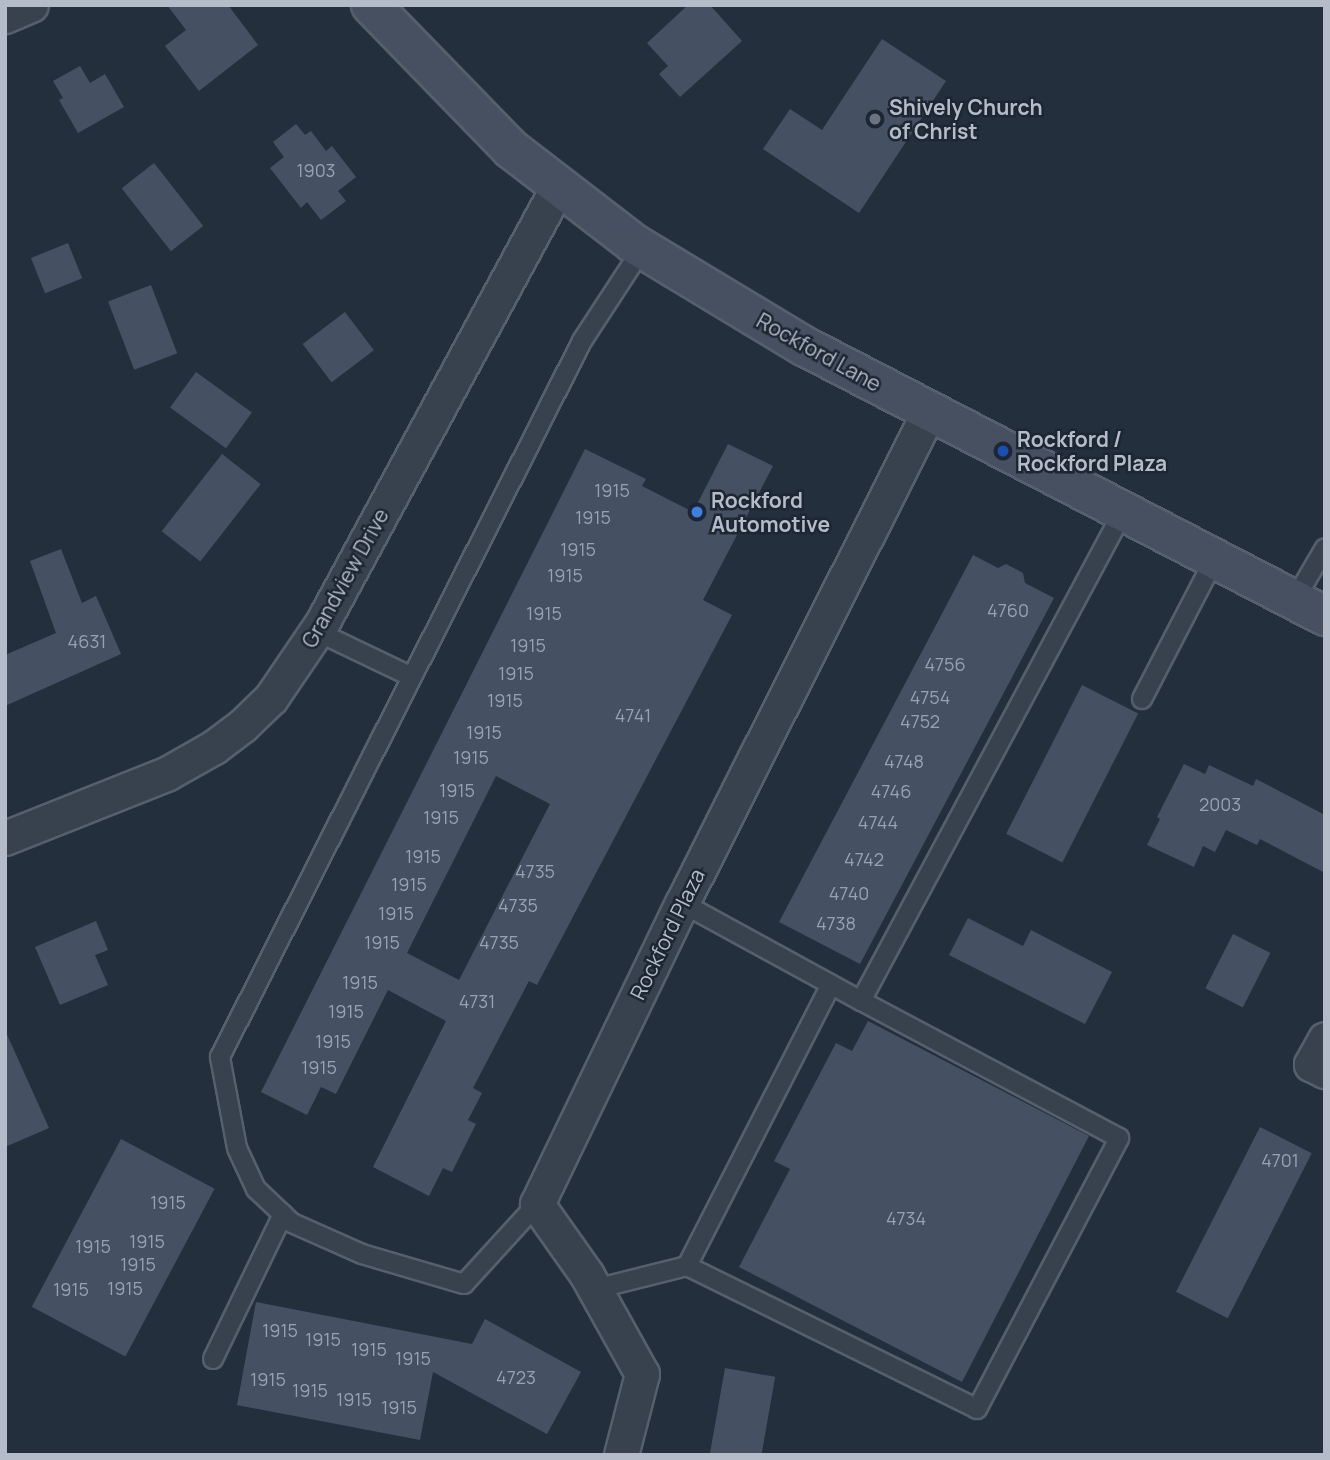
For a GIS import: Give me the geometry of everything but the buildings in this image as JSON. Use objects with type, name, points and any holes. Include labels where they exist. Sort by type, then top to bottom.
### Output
[{"type":"main road","name":"Rockford Lane","points":[[371,5],[511,149],[642,249],[804,346],[1309,608]]},
{"type":"street","points":[[5,16],[31,5]]},
{"type":"street","name":"Grandview Drive","points":[[5,838],[168,773],[214,747],[242,726],[271,698],[316,631],[558,187]]},
{"type":"street","name":"Rockford Plaza","points":[[537,1204],[682,903],[929,412]]},
{"type":"street","points":[[537,1204],[594,1289],[642,1374],[621,1455]]},
{"type":"lane","points":[[537,1204],[464,1284],[362,1255],[292,1223],[256,1189],[237,1148],[220,1056],[582,341],[642,249]]},
{"type":"lane","points":[[861,1001],[1123,512]]},
{"type":"lane","points":[[1309,608],[1325,548]]},
{"type":"lane","points":[[1142,699],[1214,560]]},
{"type":"lane","points":[[316,631],[412,677]]},
{"type":"lane","points":[[594,1289],[687,1266],[977,1409],[1119,1138],[682,903]]},
{"type":"lane","points":[[687,1266],[831,985]]},
{"type":"lane","points":[[213,1359],[283,1214]]},
{"type":"place","name":"Shively Church of Christ","points":[[875,119]]},
{"type":"place","name":"Rockford / Rockford Plaza","points":[[1003,451]]},
{"type":"place","name":"Rockford Automotive","points":[[697,512]]}]
